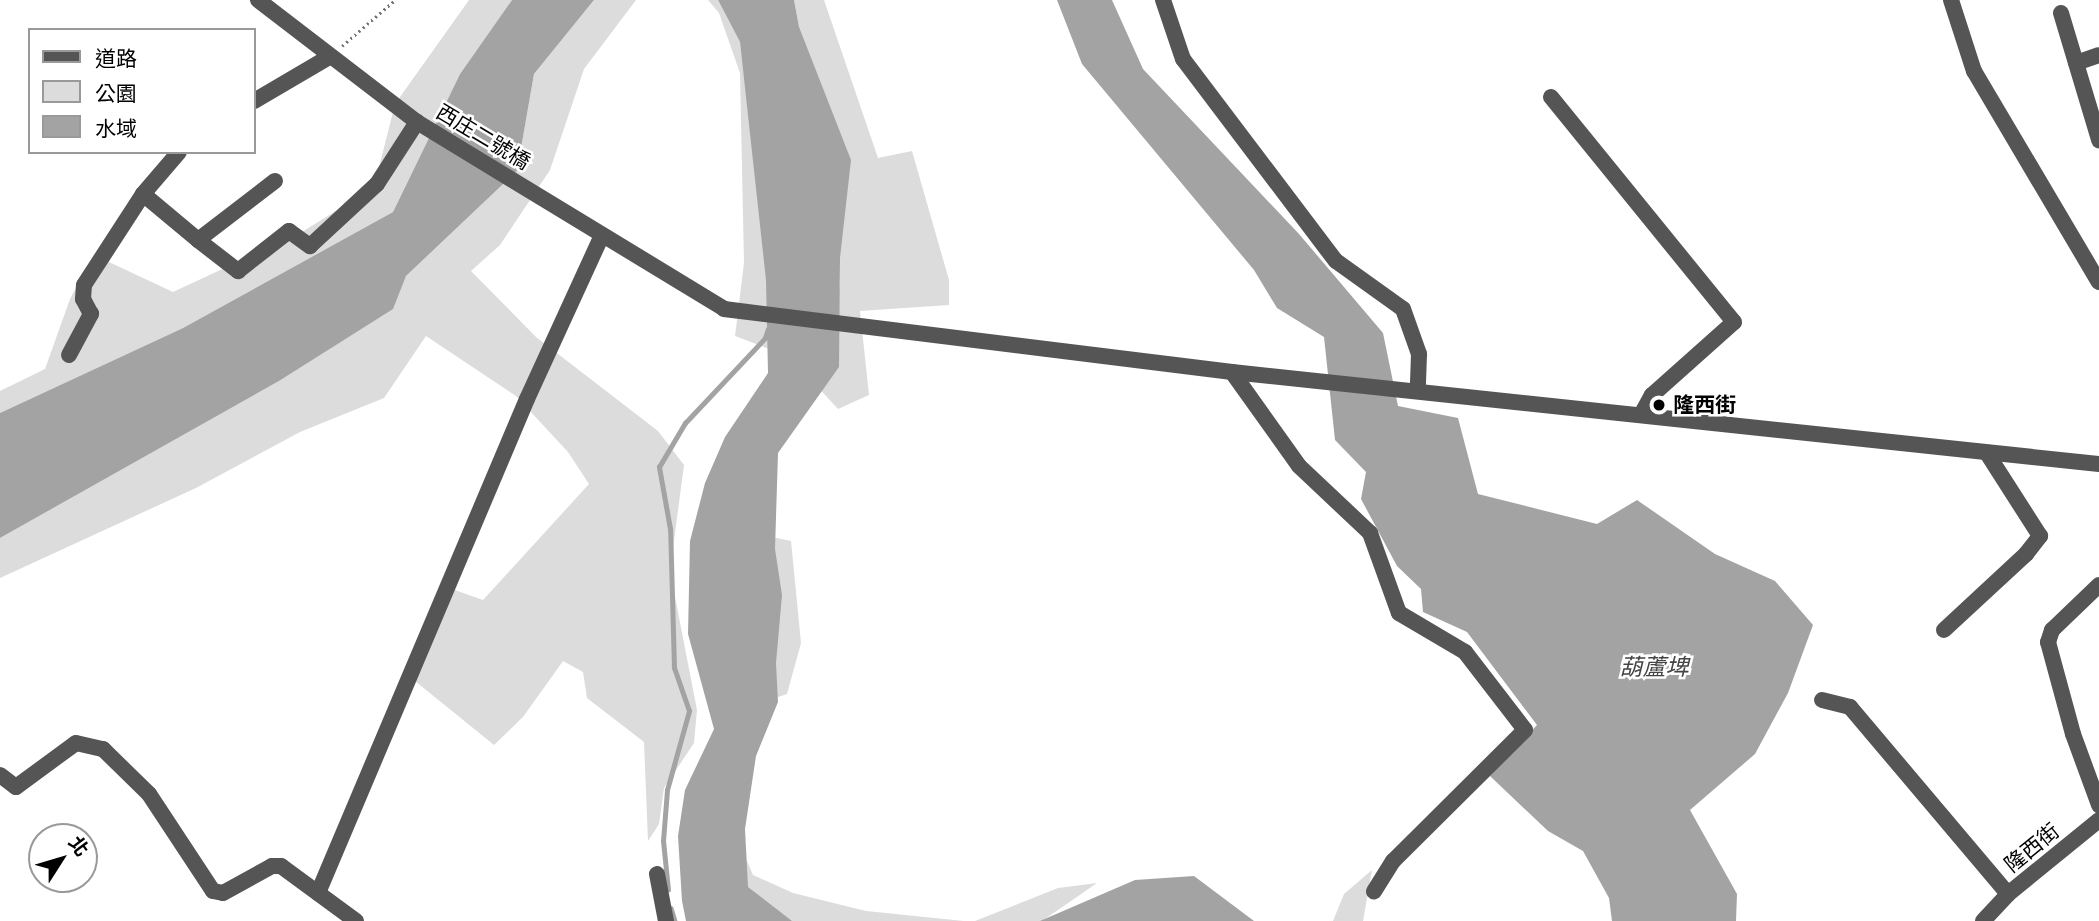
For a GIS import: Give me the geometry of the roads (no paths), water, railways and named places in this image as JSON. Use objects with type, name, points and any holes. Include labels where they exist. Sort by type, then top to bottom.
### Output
[{"type":"street","name":"西庄二號橋","points":[[258,0],[417,122],[724,309],[1232,372],[1418,391]]},
{"type":"street","points":[[1163,0],[1182,58],[1336,261],[1403,309],[1419,354],[1418,391],[2099,464]]},
{"type":"street","points":[[1951,0],[1974,71],[2099,282]]},
{"type":"street","points":[[2061,13],[2099,140]]},
{"type":"street","points":[[2076,63],[2099,55]]},
{"type":"street","points":[[256,100],[329,57]]},
{"type":"street","points":[[1551,97],[1734,322],[1652,396],[1642,413]]},
{"type":"street","points":[[143,194],[238,271],[289,231],[310,246],[377,184],[417,122]]},
{"type":"street","points":[[69,355],[91,314],[83,299],[84,285],[171,154]]},
{"type":"street","points":[[198,240],[275,181]]},
{"type":"street","points":[[318,893],[521,412],[602,235]]},
{"type":"street","points":[[1232,372],[1299,466],[1370,533],[1399,613],[1465,652],[1525,730],[1393,861],[1374,892]]},
{"type":"street","points":[[1944,629],[2040,536],[1987,453]]},
{"type":"street","points":[[2099,585],[2052,630],[2048,642],[2073,734],[2099,805]]},
{"type":"street","name":"隆西街","points":[[1822,700],[1850,707],[2008,894],[2099,820]]},
{"type":"street","points":[[0,775],[16,786],[76,743],[103,749],[149,794],[213,891],[223,893],[272,866],[281,866],[356,921]]},
{"type":"street","points":[[657,874],[666,921]]},
{"type":"street","points":[[1983,921],[2008,894]]},
{"type":"water","points":[[512,0],[594,0],[534,74],[517,171],[406,276],[393,309],[279,381],[0,538],[0,413],[183,328],[393,212],[460,74]]},
{"type":"water","points":[[718,0],[794,0],[799,27],[851,160],[840,258],[839,367],[778,453],[775,549],[782,595],[776,663],[778,702],[756,756],[745,829],[748,887],[792,921],[686,921],[682,901],[678,836],[685,790],[714,729],[688,634],[690,541],[705,483],[725,437],[768,373],[766,280],[740,42]]},
{"type":"water","name":"葫蘆埤","points":[[1057,0],[1112,0],[1143,69],[1299,234],[1383,333],[1398,406],[1458,418],[1478,494],[1597,524],[1637,500],[1715,554],[1775,581],[1813,625],[1788,693],[1755,754],[1690,810],[1737,894],[1736,921],[1612,921],[1609,898],[1583,851],[1548,831],[1490,776],[1537,725],[1467,632],[1423,612],[1421,589],[1397,566],[1361,499],[1366,472],[1335,440],[1324,337],[1277,308],[1254,270],[1082,64]]},
{"type":"water","points":[[1194,876],[1254,921],[1040,921],[1135,880]]},
{"type":"waterway","points":[[668,890],[663,841],[667,790],[689,711],[674,668],[670,529],[659,467],[685,423],[765,338],[768,329]]},
{"type":"waterway","points":[[671,908],[675,921]]},
{"type":"place","name":"隆西街","points":[[1659,405]]}]
